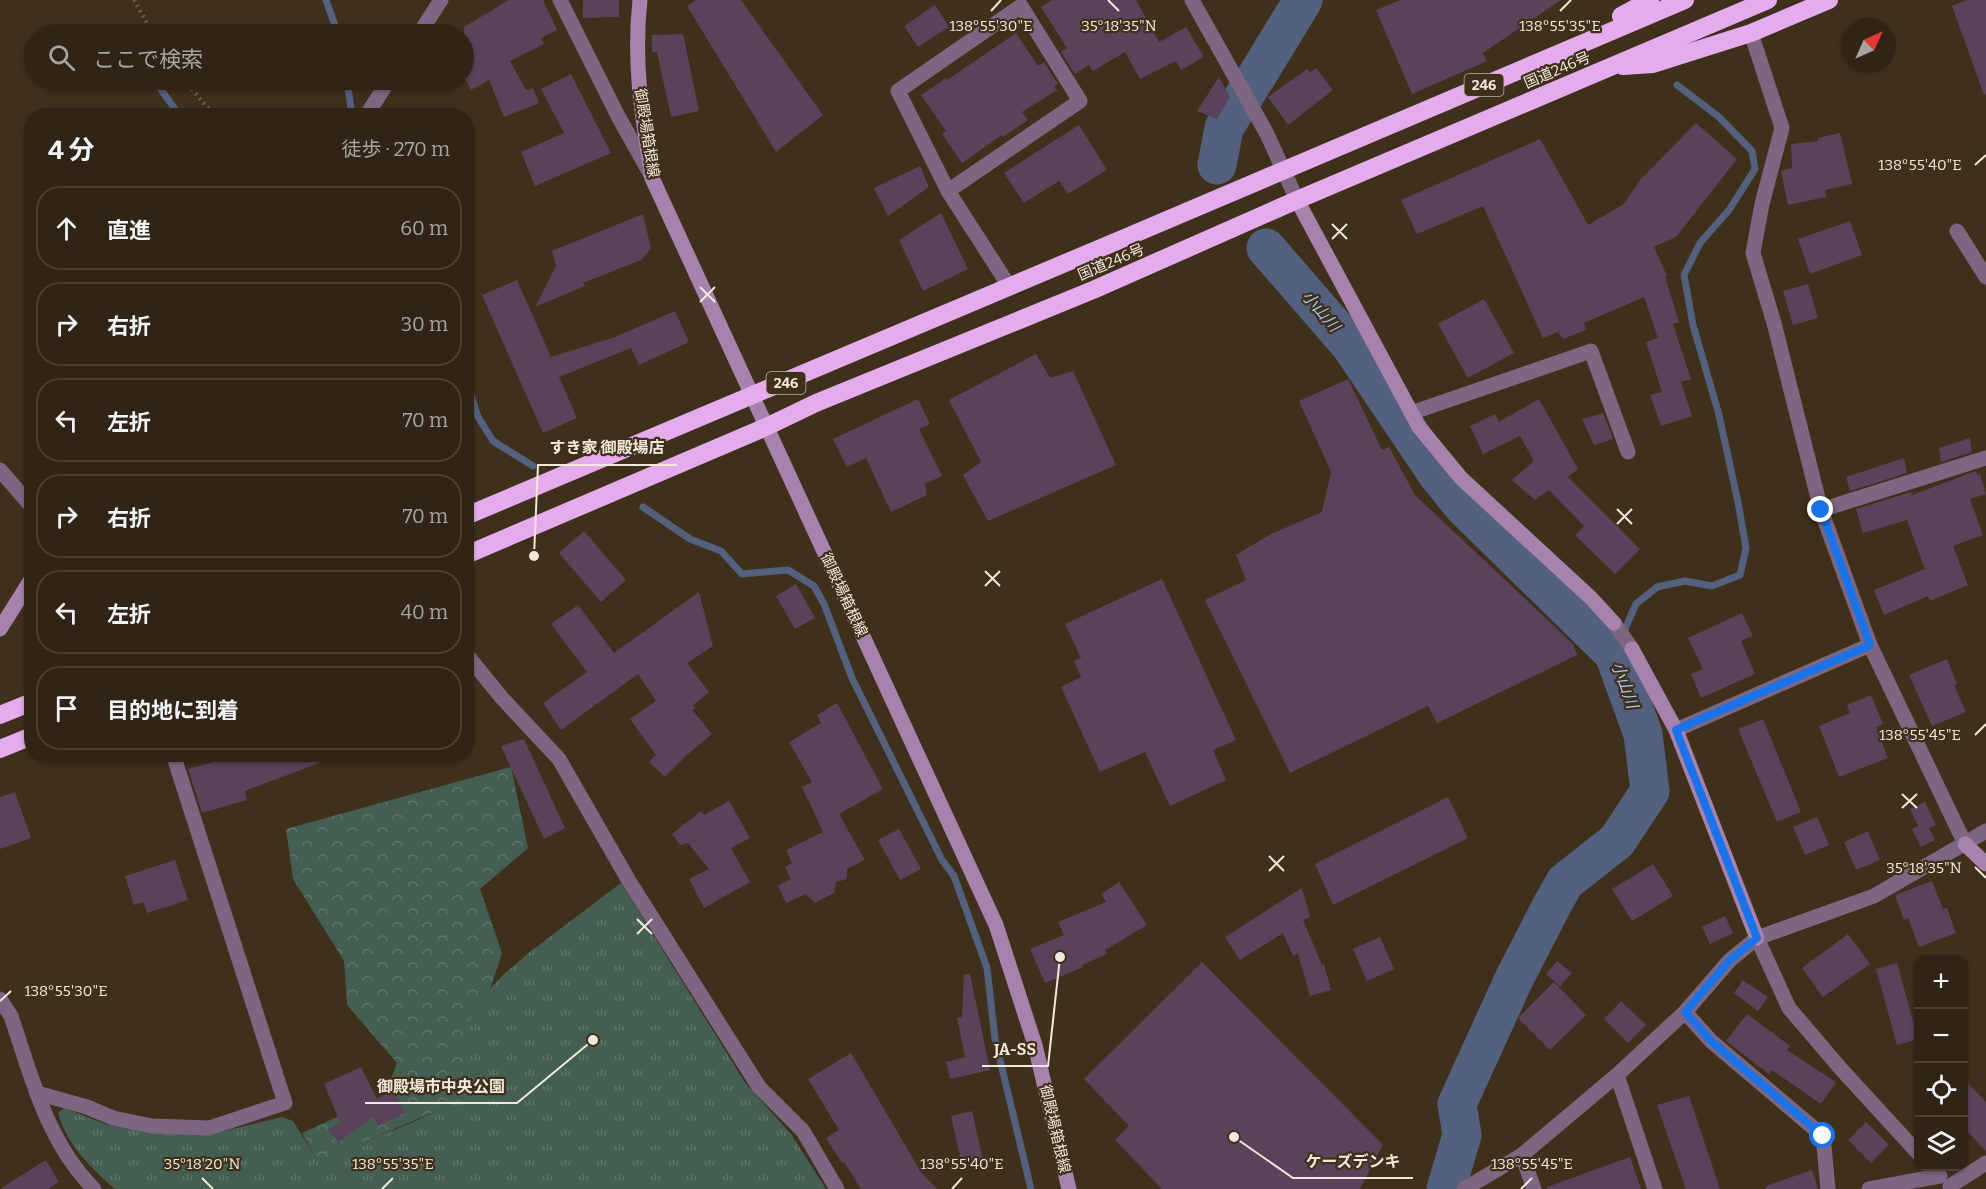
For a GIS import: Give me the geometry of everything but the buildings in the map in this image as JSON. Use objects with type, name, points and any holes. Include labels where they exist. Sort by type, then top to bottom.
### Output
[{"type":"highway","name":"246","points":[[1594,38],[1613,20],[1650,0]]},
{"type":"highway","name":"国道246号","points":[[474,513],[752,398],[1009,286],[1685,0]]},
{"type":"highway","name":"国道246号","points":[[474,552],[816,404],[1093,290],[1297,200],[1768,0]]},
{"type":"highway","name":"246","points":[[1610,67],[1653,64],[1751,33],[1829,0]]},
{"type":"highway","points":[[0,716],[24,706]]},
{"type":"highway","points":[[0,749],[24,739]]},
{"type":"main road","name":"御殿場箱根線","points":[[640,0],[637,63],[640,108],[652,178],[996,925],[1035,1045],[1069,1189]]},
{"type":"main road","points":[[1297,200],[1419,427],[1461,478],[1591,598],[1614,623]]},
{"type":"main road","points":[[0,629],[24,591]]},
{"type":"main road","points":[[1632,649],[1676,730],[1757,938]]},
{"type":"main road","points":[[1965,844],[1986,864]]},
{"type":"street","points":[[425,24],[441,0]]},
{"type":"street","points":[[560,0],[652,178]]},
{"type":"street","points":[[1192,0],[1249,101],[1284,169],[1297,200]]},
{"type":"street","points":[[948,191],[1080,101],[1021,6],[898,91],[948,191],[1009,286]]},
{"type":"street","points":[[1751,33],[1782,128],[1752,253],[1774,323],[1821,510],[1870,645],[1965,844]]},
{"type":"street","points":[[371,108],[383,90]]},
{"type":"street","points":[[1958,231],[1986,277]]},
{"type":"street","points":[[1411,413],[1591,351],[1628,452]]},
{"type":"street","points":[[1821,510],[1986,458]]},
{"type":"street","points":[[0,470],[24,498]]},
{"type":"street","points":[[1614,623],[1632,649]]},
{"type":"street","points":[[1676,730],[1870,645]]},
{"type":"street","points":[[474,664],[502,698],[559,759],[629,881],[759,1087],[803,1131],[837,1189]]},
{"type":"street","points":[[38,1093],[87,1107],[113,1118],[152,1126],[209,1128],[285,1103],[175,762]]},
{"type":"street","points":[[1468,1186],[1522,1155],[1617,1075],[1685,1012],[1730,960],[1757,938],[1874,896],[1986,831]]},
{"type":"street","points":[[1757,938],[1789,1008],[1914,1149]]},
{"type":"street","points":[[0,999],[11,1016],[54,1135],[77,1172],[94,1189]]},
{"type":"street","points":[[1685,1012],[1711,1041],[1823,1136],[1828,1189]]},
{"type":"street","points":[[1617,1075],[1655,1189]]},
{"type":"street","points":[[1522,1155],[1534,1189]]},
{"type":"street","points":[[1869,1189],[1943,1179],[1986,1163]]},
{"type":"path","points":[[134,0],[147,24]]},
{"type":"path","points":[[193,90],[208,108]]},
{"type":"green space","points":[[511,767],[528,848],[480,889],[502,953],[458,1088],[441,1109],[318,1162],[302,1133],[385,1095],[397,1063],[347,1005],[344,961],[293,879],[286,829]]},
{"type":"green space","points":[[621,883],[746,1084],[791,1134],[826,1189],[115,1189],[81,1155],[62,1125],[58,1113],[64,1108],[108,1125],[216,1133],[282,1117],[293,1121],[318,1161],[411,1123],[441,1109],[458,1087],[469,1025],[478,1002],[502,976],[531,951]]},
{"type":"waterway","points":[[326,0],[334,24]]},
{"type":"waterway","name":"小山川","points":[[1217,165],[1224,128],[1303,0]]},
{"type":"waterway","points":[[1614,654],[1636,604],[1657,587],[1685,581],[1712,586],[1740,575],[1746,548],[1719,415],[1693,325],[1684,275],[1700,243],[1729,210],[1755,169],[1752,151],[1719,117],[1677,85]]},
{"type":"waterway","points":[[162,90],[174,108]]},
{"type":"waterway","points":[[348,90],[351,108]]},
{"type":"waterway","name":"小山川","points":[[1266,248],[1351,346],[1438,475],[1463,506],[1614,654],[1643,734],[1650,791],[1617,841],[1565,882],[1514,979],[1457,1104],[1462,1135],[1446,1189]]},
{"type":"waterway","points":[[474,405],[478,417],[493,441],[533,466]]},
{"type":"waterway","points":[[643,507],[690,539],[721,551],[742,574],[788,570],[814,586],[824,604],[852,678],[942,860],[954,876],[987,968],[995,1039],[1031,1189]]},
{"type":"place","name":"すき家 御殿場店","points":[[534,556]]},
{"type":"place","name":"JA-SS","points":[[1060,957]]},
{"type":"place","name":"御殿場市中央公園","points":[[593,1040]]},
{"type":"place","name":"ケーズデンキ","points":[[1234,1137]]},
{"type":"route","points":[[1821,510],[1870,645],[1676,730],[1757,938],[1730,960],[1685,1012],[1711,1041],[1823,1136]]}]
